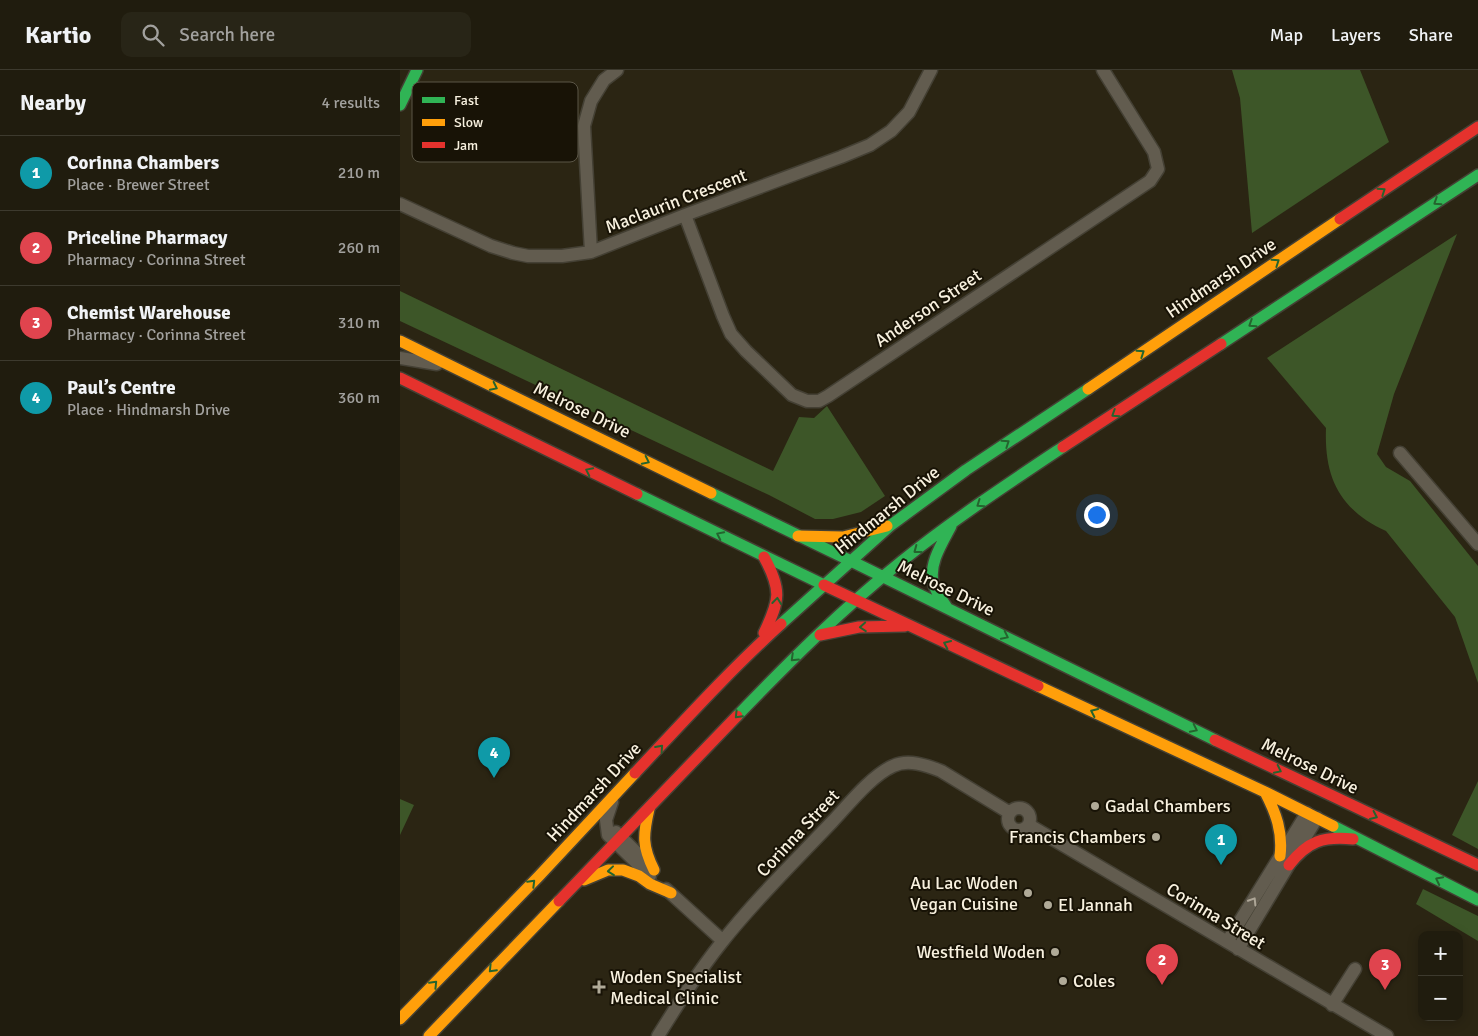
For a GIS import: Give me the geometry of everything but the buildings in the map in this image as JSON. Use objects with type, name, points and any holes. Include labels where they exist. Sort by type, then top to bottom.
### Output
[{"type":"main road","points":[[401,99],[417,70]]},
{"type":"main road","name":"Hindmarsh Drive","points":[[400,1019],[614,798],[702,702],[759,644],[891,525],[966,470],[1478,127]]},
{"type":"main road","points":[[429,1036],[772,680],[817,636],[907,557],[1056,452],[1478,175]]},
{"type":"main road","name":"Melrose Drive","points":[[400,341],[798,536],[946,606],[1236,750],[1318,804],[1360,840],[1478,900]]},
{"type":"main road","name":"Melrose Drive","points":[[403,383],[824,586],[1265,792],[1318,804],[1478,865]]},
{"type":"main road","points":[[946,606],[935,587],[933,570],[952,524]]},
{"type":"main road","points":[[798,536],[843,537],[891,525]]},
{"type":"main road","points":[[759,644],[776,609],[778,591],[773,574],[764,557]]},
{"type":"main road","points":[[817,636],[859,627],[910,626]]},
{"type":"main road","points":[[1210,766],[1225,760],[1236,750]]},
{"type":"main road","points":[[1236,750],[1237,767],[1242,778],[1250,785]]},
{"type":"main road","points":[[1265,792],[1274,809],[1280,829],[1284,861],[1312,842],[1335,836],[1360,840]]},
{"type":"main road","points":[[649,809],[643,843],[644,851],[654,870]]},
{"type":"main road","points":[[576,885],[608,870],[623,870],[639,876],[650,884],[671,893]]},
{"type":"street","points":[[591,252],[584,126],[592,100],[604,80],[617,70]]},
{"type":"street","name":"Maclaurin Crescent","points":[[400,204],[491,246],[513,253],[528,256],[562,256],[591,252],[870,145],[891,131],[909,112],[930,70]]},
{"type":"street","name":"Anderson Street","points":[[685,215],[731,334],[792,395],[807,401],[819,400],[828,396],[1150,181],[1158,169],[1154,152],[1103,70]]},
{"type":"street","points":[[400,358],[450,366]]},
{"type":"street","points":[[1400,453],[1478,544]]},
{"type":"street","name":"Corinna Street","points":[[658,1036],[690,984],[723,941],[774,883],[878,775],[891,767],[907,763],[931,767],[941,771],[1010,813],[1008,819],[1013,828],[1020,830],[1028,825],[1387,1036]]},
{"type":"street","points":[[606,828],[609,809],[614,798]]},
{"type":"street","points":[[1233,946],[1318,804]]},
{"type":"street","points":[[583,830],[598,826],[612,830],[618,840],[648,874],[723,941]]},
{"type":"street","points":[[618,840],[654,870],[671,893]]},
{"type":"street","points":[[1332,1005],[1355,969]]},
{"type":"green space","points":[[1232,70],[1360,70],[1389,142],[1252,233],[1240,98]]},
{"type":"green space","points":[[1457,234],[1394,394],[1377,454],[1386,467],[1410,481],[1478,566],[1478,683],[1455,617],[1386,531],[1370,523],[1346,502],[1332,477],[1326,446],[1326,428],[1267,358]]},
{"type":"green space","points":[[400,291],[773,471],[799,417],[814,418],[827,406],[885,496],[861,512],[833,519],[815,519],[769,495],[400,321]]},
{"type":"green space","points":[[1478,781],[1478,849],[1452,835]]},
{"type":"green space","points":[[400,799],[414,805],[400,835]]},
{"type":"green space","points":[[1423,889],[1478,916],[1478,941],[1463,931],[1416,904]]},
{"type":"traffic: fast","points":[[400,105],[417,70]]},
{"type":"traffic: fast","points":[[1221,344],[1478,175]]},
{"type":"traffic: fast","points":[[781,624],[891,525],[966,470],[1088,389]]},
{"type":"traffic: fast","points":[[737,716],[817,636],[880,579],[961,516],[1063,447]]},
{"type":"traffic: fast","points":[[711,493],[851,561]]},
{"type":"traffic: fast","points":[[637,494],[824,585]]},
{"type":"traffic: fast","points":[[946,606],[935,589],[932,575],[935,560],[951,526]]},
{"type":"traffic: fast","points":[[851,561],[1215,740]]},
{"type":"traffic: fast","points":[[1333,826],[1478,900]]},
{"type":"traffic: slow","points":[[1088,389],[1340,219]]},
{"type":"traffic: slow","points":[[400,341],[711,493]]},
{"type":"traffic: slow","points":[[798,536],[843,537],[887,526]]},
{"type":"traffic: slow","points":[[1038,686],[1265,792],[1333,826]]},
{"type":"traffic: slow","points":[[400,1019],[539,876],[635,773]]},
{"type":"traffic: slow","points":[[1265,792],[1278,823],[1281,847],[1280,856]]},
{"type":"traffic: slow","points":[[649,809],[645,840],[647,854],[654,870]]},
{"type":"traffic: slow","points":[[584,880],[608,870],[623,870],[639,876],[650,884],[671,893]]},
{"type":"traffic: slow","points":[[429,1036],[559,901]]},
{"type":"traffic: jam","points":[[1340,219],[1478,127]]},
{"type":"traffic: jam","points":[[1063,447],[1221,344]]},
{"type":"traffic: jam","points":[[400,378],[637,494]]},
{"type":"traffic: jam","points":[[764,557],[774,578],[777,595],[773,612],[764,633]]},
{"type":"traffic: jam","points":[[824,585],[1038,686]]},
{"type":"traffic: jam","points":[[635,773],[725,678],[781,624]]},
{"type":"traffic: jam","points":[[820,635],[859,627],[905,626]]},
{"type":"traffic: jam","points":[[559,901],[737,716]]},
{"type":"traffic: jam","points":[[1215,740],[1478,865]]},
{"type":"traffic: jam","points":[[1289,865],[1303,850],[1317,842],[1333,838],[1353,839]]},
{"type":"place","name":"Paul’s Centre","points":[[494,778]]},
{"type":"place","name":"Gadal Chambers","points":[[1095,806]]},
{"type":"place","name":"Francis Chambers","points":[[1156,837]]},
{"type":"place","name":"Corinna Chambers","points":[[1221,865]]},
{"type":"place","name":"Au Lac Woden Vegan Cuisine","points":[[1028,893]]},
{"type":"place","name":"El Jannah","points":[[1048,905]]},
{"type":"place","name":"Westfield Woden","points":[[1055,952]]},
{"type":"place","name":"Coles","points":[[1063,981]]},
{"type":"place","name":"Priceline Pharmacy","points":[[1162,985]]},
{"type":"place","name":"Woden Specialist Medical Clinic","points":[[599,987]]},
{"type":"place","name":"Chemist Warehouse","points":[[1385,990]]}]
